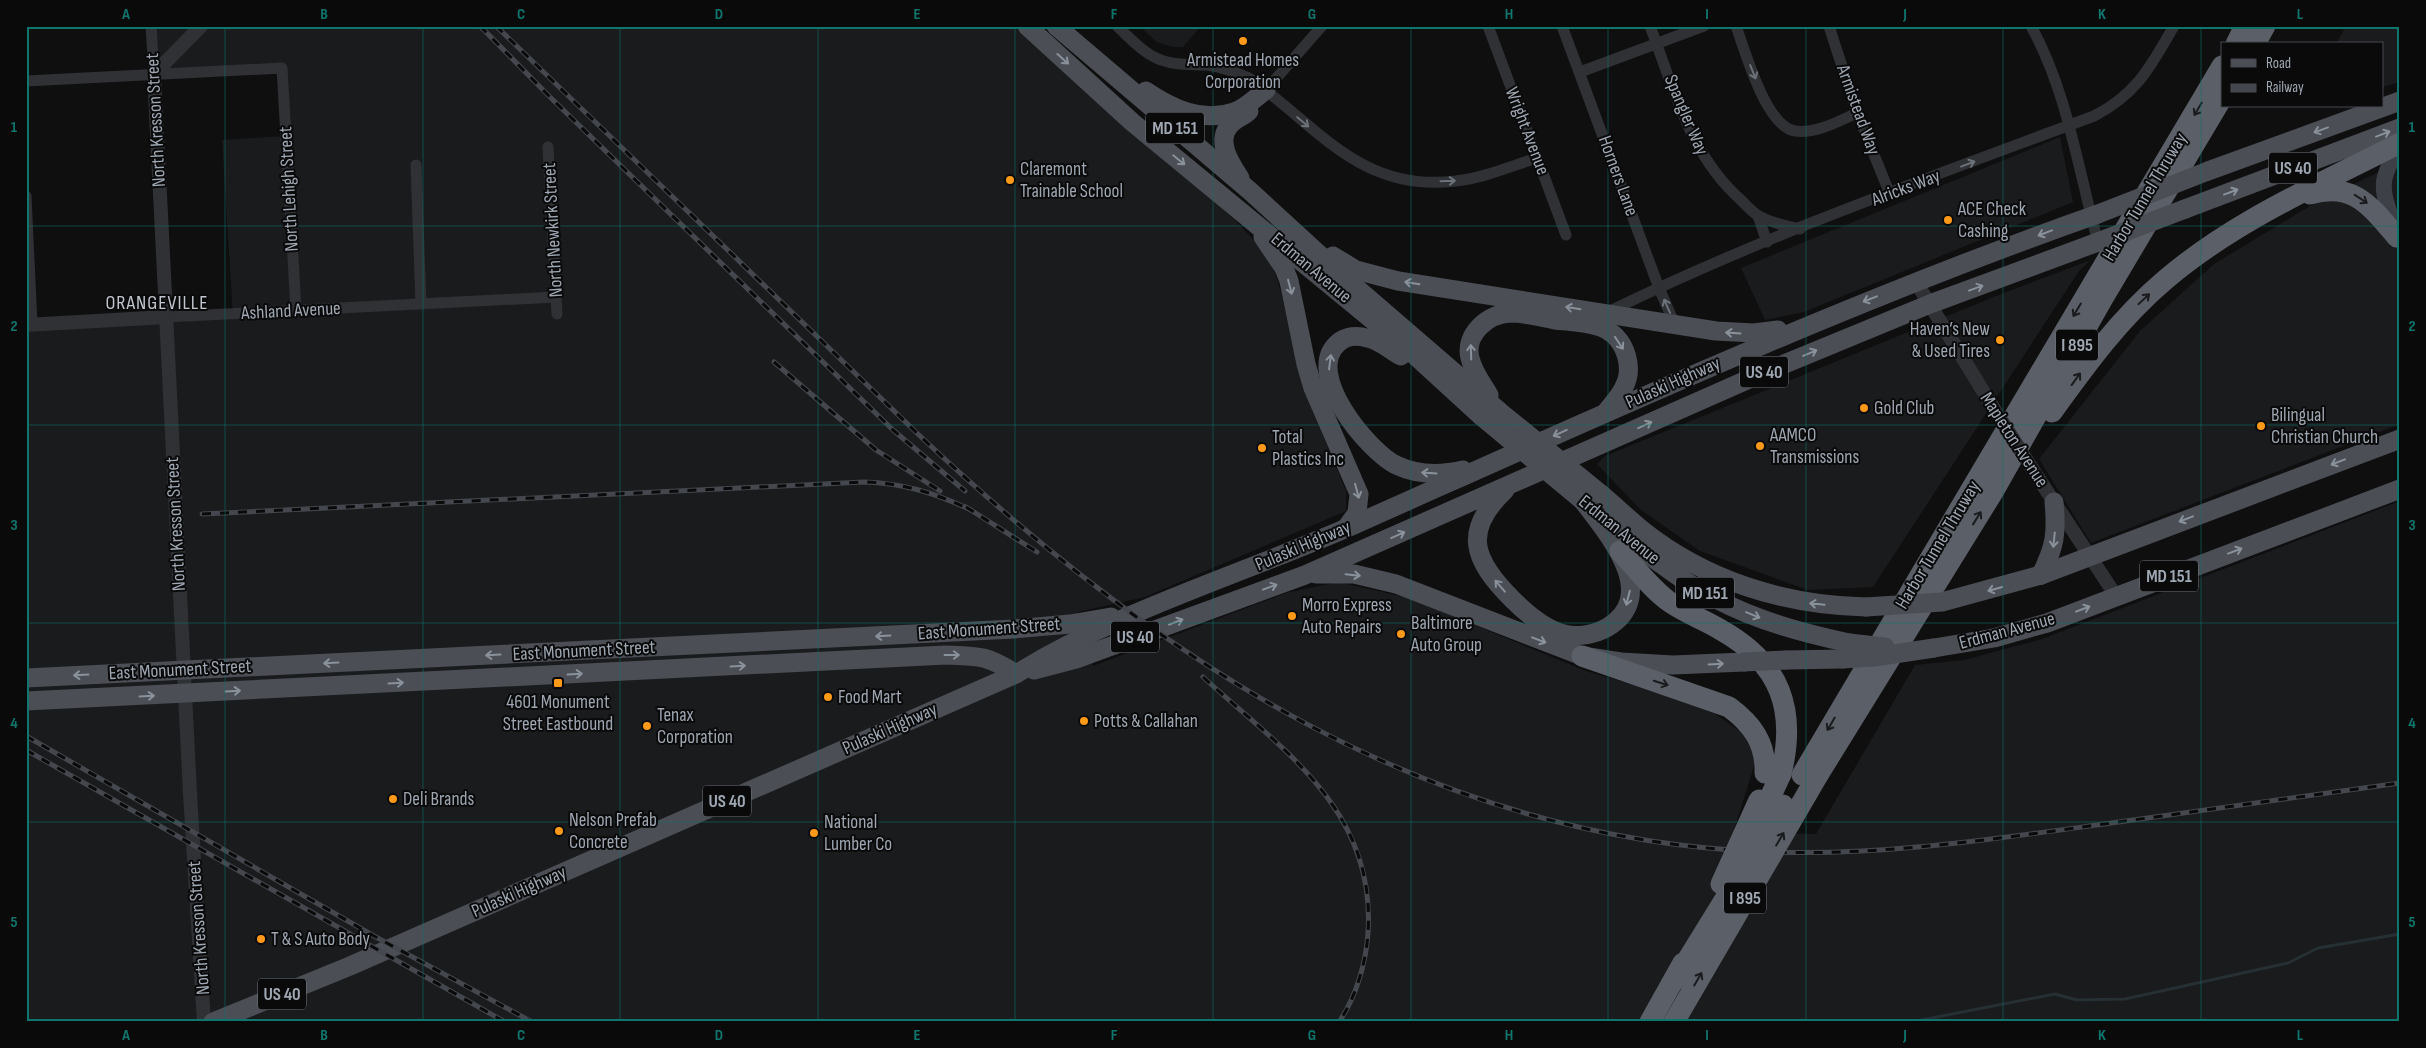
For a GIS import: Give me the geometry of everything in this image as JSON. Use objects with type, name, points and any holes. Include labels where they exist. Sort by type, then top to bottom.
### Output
[{"type":"highway","points":[[2237,42],[2246,26]]},
{"type":"highway","points":[[2256,42],[2265,26]]},
{"type":"highway","name":"Harbor Tunnel Thruway","points":[[1650,1022],[1791,774],[2221,68]]},
{"type":"highway","name":"Harbor Tunnel Thruway","points":[[1674,1022],[1791,774],[1992,492],[2107,291],[2221,100]]},
{"type":"highway","points":[[1992,492],[2081,373],[2136,307],[2187,262],[2218,240],[2266,212],[2400,144]]},
{"type":"highway","points":[[2266,212],[2322,190],[2347,192],[2369,205],[2399,240]]},
{"type":"highway","points":[[1620,552],[1651,586],[1672,603],[1738,640],[1762,661],[1781,693],[1787,712],[1791,774],[1719,887],[1675,980]]},
{"type":"highway","points":[[1582,656],[1729,707],[1745,719],[1755,730],[1765,755],[1791,774]]},
{"type":"main road","name":"Erdman Avenue","points":[[1026,26],[1132,122],[1248,216],[1410,352],[1481,416],[1668,569],[1716,599],[1754,616],[1846,651],[1934,648],[1960,645],[2019,632],[2400,489]]},
{"type":"main road","name":"Erdman Avenue","points":[[1056,26],[1250,191],[1293,231],[1499,411],[1642,530],[1676,554],[1729,582],[1810,604],[1866,607],[1942,602],[2041,575],[2400,439]]},
{"type":"main road","points":[[1079,46],[1157,98],[1192,114],[1215,115],[1235,112],[1266,90]]},
{"type":"main road","points":[[1250,191],[1227,154],[1223,144],[1224,137],[1229,125],[1246,115],[1266,90]]},
{"type":"main road","name":"Pulaski Highway","points":[[2384,107],[2400,101]]},
{"type":"main road","name":"Pulaski Highway","points":[[213,1022],[350,966],[1016,674],[1072,642],[1346,528],[1799,328],[1916,282],[2094,217],[2208,171],[2381,108]]},
{"type":"main road","name":"Pulaski Highway","points":[[1016,674],[1076,659],[1305,575],[1709,396],[1930,304],[2075,252],[2400,128]]},
{"type":"main road","points":[[2399,240],[2383,186],[2384,175],[2400,144]]},
{"type":"main road","points":[[1248,216],[1275,254],[1286,274],[1306,364],[1314,388],[1359,494],[1357,513],[1346,528]]},
{"type":"main road","points":[[1293,231],[1356,270],[1377,276],[1675,325],[1737,333],[1754,334],[1799,328]]},
{"type":"main road","points":[[1499,411],[1473,367],[1469,355],[1470,345],[1474,334],[1488,319],[1509,313],[1599,327],[1615,336],[1626,355],[1628,377],[1624,387],[1605,413]]},
{"type":"main road","points":[[1481,416],[1403,357],[1370,338],[1352,337],[1343,340],[1332,352],[1329,370],[1337,399],[1357,431],[1382,456],[1397,465],[1430,473],[1450,473],[1494,463]]},
{"type":"main road","points":[[1698,372],[1709,396]]},
{"type":"main road","points":[[1512,483],[1491,504],[1482,518],[1479,528],[1478,551],[1488,572],[1521,608],[1543,625],[1566,635],[1578,636],[1603,630],[1613,623],[1628,604],[1630,593],[1630,578],[1620,552],[1583,501]]},
{"type":"main road","points":[[2041,575],[2054,547],[2056,520],[2054,502]]},
{"type":"main road","points":[[1305,575],[1354,574],[1396,584],[1582,656],[1621,662],[1673,665],[1786,660],[1846,651]]},
{"type":"main road","name":"East Monument Street","points":[[26,678],[1014,629],[1070,624],[1141,612]]},
{"type":"main road","name":"East Monument Street","points":[[26,701],[946,655],[982,656],[1016,674]]},
{"type":"street","name":"North Kresson Street","points":[[151,26],[185,694],[204,1022]]},
{"type":"street","points":[[26,81],[154,74],[200,26]]},
{"type":"street","points":[[1117,26],[1149,54],[1160,60],[1179,64],[1208,65],[1233,71],[1249,78],[1347,157],[1373,171],[1391,177],[1413,181],[1456,181],[1484,175],[1537,158]]},
{"type":"street","points":[[1266,90],[1322,26]]},
{"type":"street","name":"Wright Avenue","points":[[1488,26],[1566,235]]},
{"type":"street","name":"Horners Lane","points":[[1562,26],[1659,288],[1675,325]]},
{"type":"street","name":"Spangler Way","points":[[1650,26],[1697,147],[1723,184],[1758,216],[1781,225],[1800,229]]},
{"type":"street","points":[[1580,72],[1704,26]]},
{"type":"street","points":[[1736,26],[1774,118],[1785,128],[1793,131],[1813,130],[1857,113]]},
{"type":"street","name":"Armistead Way","points":[[1829,26],[1857,113],[1890,194]]},
{"type":"street","points":[[2031,26],[2040,44],[2070,125],[2094,217],[2098,242]]},
{"type":"street","name":"Alricks Way","points":[[1607,313],[1659,288],[1800,229],[2105,111],[2135,88],[2145,76],[2174,26]]},
{"type":"street","name":"North Lehigh Street","points":[[154,74],[282,68],[296,310]]},
{"type":"street","name":"North Newkirk Street","points":[[548,147],[557,314]]},
{"type":"street","points":[[416,165],[421,304]]},
{"type":"street","points":[[26,196],[29,325]]},
{"type":"street","name":"Spangler Way","points":[[1758,216],[1768,242]]},
{"type":"street","name":"Mapleton Avenue","points":[[1916,282],[1999,417],[2116,596]]},
{"type":"street","name":"Ashland Avenue","points":[[29,325],[556,297]]},
{"type":"shaded area","points":[[153,26],[1013,26],[1233,218],[1262,249],[1274,269],[1305,391],[1346,491],[1346,511],[1145,597],[1078,612],[1093,666],[1286,593],[1338,582],[1409,598],[1586,671],[1641,687],[1714,713],[1741,732],[1757,757],[1733,833],[1816,834],[1915,665],[1964,660],[2042,639],[2400,501],[2400,1022],[26,1022],[26,326],[233,316],[222,140],[285,136],[281,69],[155,77]]},
{"type":"shaded area","points":[[1139,26],[1201,26],[1183,47],[1172,47],[1157,42]]},
{"type":"shaded area","points":[[2346,26],[2400,26],[2400,82],[2384,86],[2384,42],[2337,42]]},
{"type":"shaded area","points":[[2060,137],[2073,202],[1804,312],[1765,320],[1741,268]]},
{"type":"shaded area","points":[[2400,162],[2400,424],[2091,543],[2039,459],[2140,331],[2214,264],[2318,201]]},
{"type":"shaded area","points":[[2091,260],[2079,271],[1873,587],[1808,590],[1700,551],[1641,510],[1597,464],[1605,456],[1996,296]]},
{"type":"waterway","points":[[1911,1022],[2055,994],[2077,1000],[2125,999],[2288,963],[2318,948],[2400,934]]},
{"type":"railway","points":[[480,26],[552,99],[893,430],[965,491]]},
{"type":"railway","points":[[496,26],[920,436],[1011,518],[1106,594],[1204,663],[1306,724],[1414,774],[1526,814],[1644,840],[1768,852],[1809,853],[1933,846],[2056,831],[2400,783]]},
{"type":"railway","points":[[774,362],[876,450],[940,491]]},
{"type":"railway","points":[[202,514],[864,482],[892,484],[919,490],[971,510]]},
{"type":"railway","points":[[966,507],[1037,552]]},
{"type":"railway","points":[[1203,677],[1293,758],[1319,787],[1341,817],[1357,852],[1367,890],[1367,944],[1355,991],[1339,1022]]},
{"type":"railway","points":[[26,736],[374,936],[532,1022]]},
{"type":"railway","points":[[26,750],[505,1022]]},
{"type":"place","name":"Armistead Homes Corporation","points":[[1243,41]]},
{"type":"place","name":"Claremont Trainable School","points":[[1010,180]]},
{"type":"place","name":"ACE Check Cashing","points":[[1948,220]]},
{"type":"place","name":"Haven’s New & Used Tires","points":[[2000,340]]},
{"type":"place","name":"Gold Club","points":[[1864,408]]},
{"type":"place","name":"Bilingual Christian Church","points":[[2261,426]]},
{"type":"place","name":"AAMCO Transmissions","points":[[1760,446]]},
{"type":"place","name":"Total Plastics Inc","points":[[1262,448]]},
{"type":"place","name":"Morro Express Auto Repairs","points":[[1292,616]]},
{"type":"place","name":"Baltimore Auto Group","points":[[1401,634]]},
{"type":"place","name":"4601 Monument Street Eastbound","points":[[558,683]]},
{"type":"place","name":"Food Mart","points":[[828,697]]},
{"type":"place","name":"Potts & Callahan","points":[[1084,721]]},
{"type":"place","name":"Tenax Corporation","points":[[647,726]]},
{"type":"place","name":"Deli Brands","points":[[393,799]]},
{"type":"place","name":"Nelson Prefab Concrete","points":[[559,831]]},
{"type":"place","name":"National Lumber Co","points":[[814,833]]},
{"type":"place","name":"T & S Auto Body","points":[[261,939]]},
{"type":"district","name":"ORANGEVILLE","points":[[157,303]]}]
